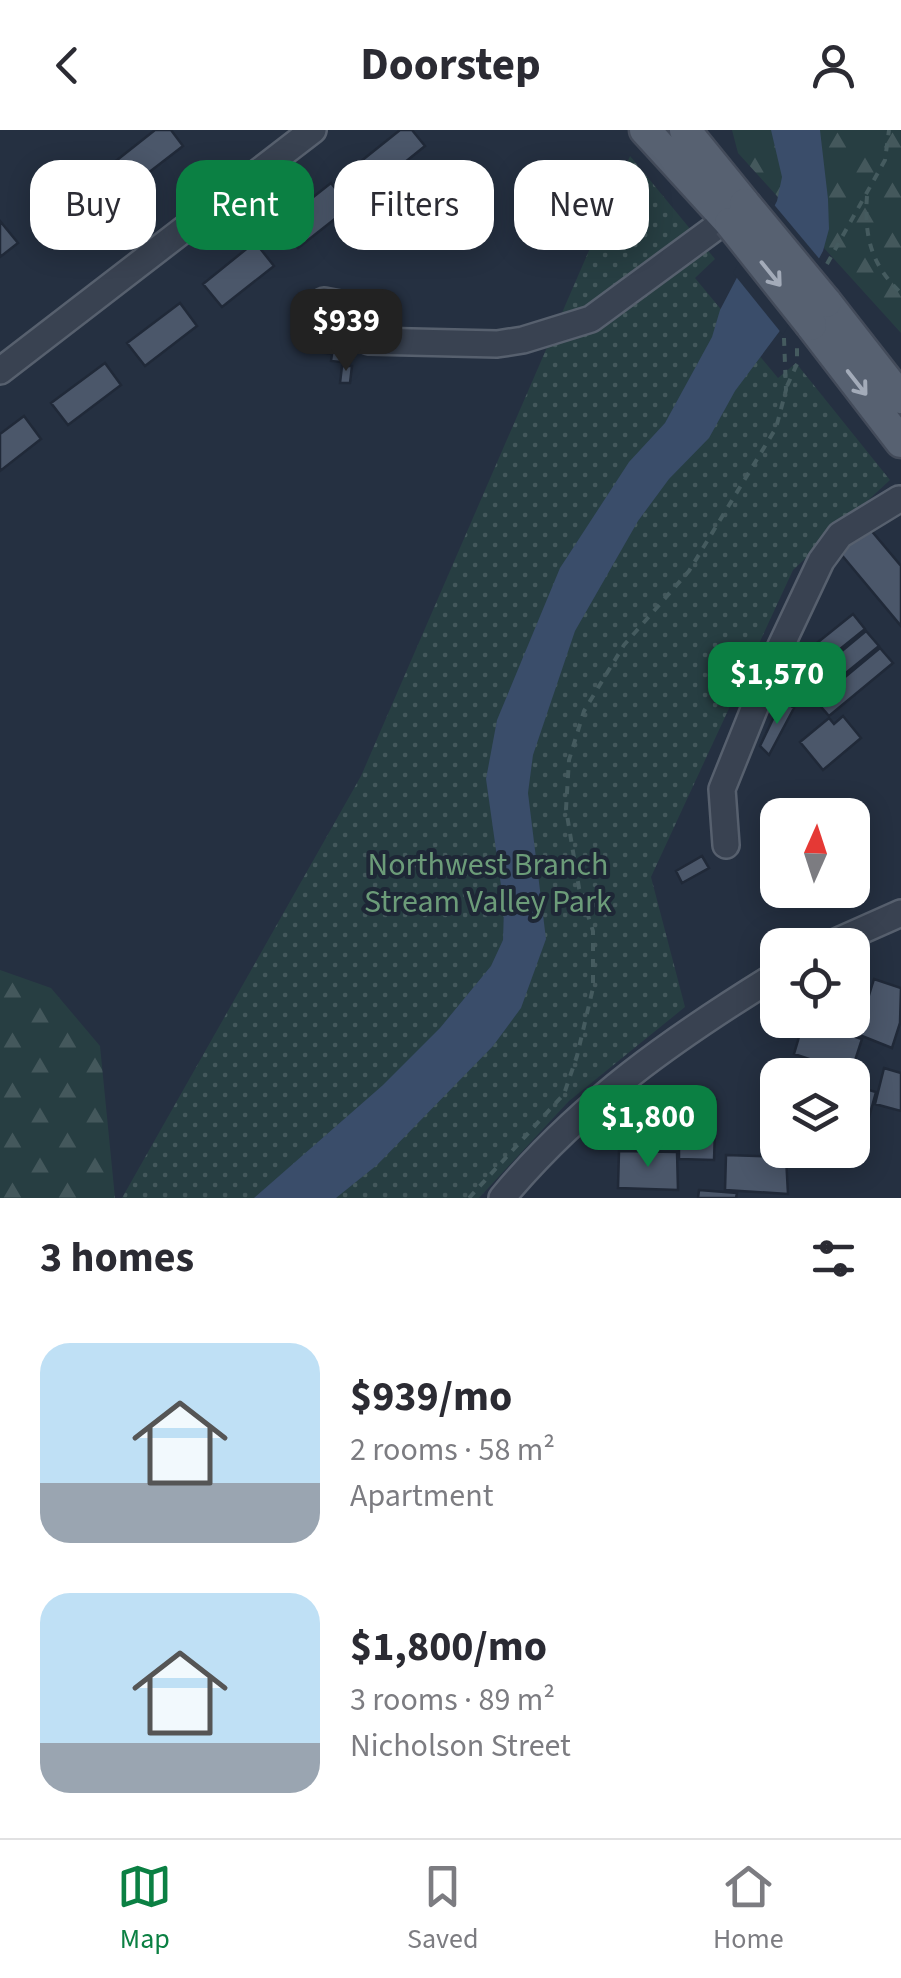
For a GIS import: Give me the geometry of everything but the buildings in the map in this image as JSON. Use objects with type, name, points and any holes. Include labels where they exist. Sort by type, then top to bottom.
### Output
[{"type":"main road","points":[[645,130],[734,215]]},
{"type":"main road","points":[[685,130],[734,215],[901,442]]},
{"type":"main road","points":[[812,324],[901,398]]},
{"type":"street","points":[[0,371],[313,130]]},
{"type":"street","points":[[324,300],[372,310],[369,341],[523,340],[591,319],[734,215]]},
{"type":"street","points":[[726,845],[722,789],[770,667],[821,561],[840,534],[900,499]]},
{"type":"street","points":[[867,928],[901,913]]},
{"type":"street","points":[[502,1198],[603,1092],[686,1030],[760,985]]},
{"type":"path","points":[[826,264],[885,160],[890,130]]},
{"type":"path","points":[[868,191],[866,243],[887,281],[901,294]]},
{"type":"path","points":[[469,1198],[564,1094],[577,1056],[593,988],[593,930],[579,888],[566,809],[569,760],[584,711],[624,645],[690,571],[776,428],[812,324]]},
{"type":"path","points":[[784,338],[786,390]]},
{"type":"green space","points":[[732,130],[901,130],[901,333],[738,153]]},
{"type":"green space","name":"Northwest Branch Stream Valley Park","points":[[649,179],[715,259],[695,278],[778,378],[796,363],[890,480],[793,570],[651,877],[685,1007],[569,1101],[479,1198],[122,1198],[361,776],[589,250],[649,250]]},
{"type":"green space","points":[[0,970],[51,988],[100,1046],[115,1198],[0,1198]]},
{"type":"water","points":[[771,130],[820,130],[829,229],[823,251],[782,328],[735,391],[709,438],[669,479],[638,521],[575,631],[533,755],[528,793],[546,939],[521,1008],[493,1046],[377,1165],[336,1198],[254,1198],[383,1085],[440,1028],[491,966],[503,940],[504,907],[486,779],[497,720],[560,568],[629,462],[665,423],[712,337],[720,310],[777,201],[782,177]]},
{"type":"pier","points":[[771,201],[822,262],[783,335],[733,273]]}]
